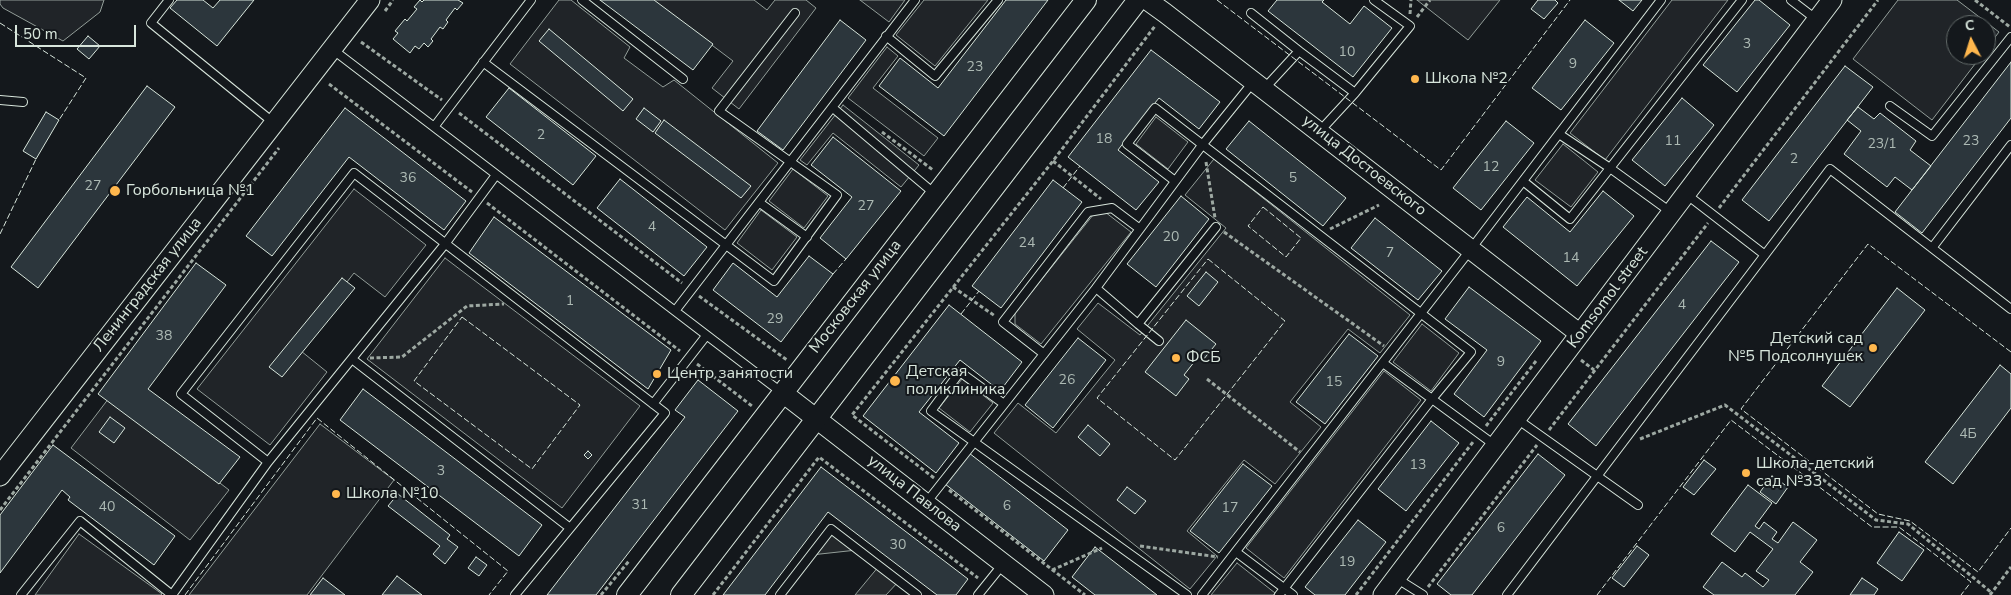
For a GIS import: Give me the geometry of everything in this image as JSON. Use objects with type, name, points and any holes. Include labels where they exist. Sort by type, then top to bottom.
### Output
[{"type":"main road","name":"Московская улица","points":[[627,595],[1086,0]]},
{"type":"main road","points":[[681,595],[1138,0]]},
{"type":"street","name":"Ленинградская улица","points":[[0,476],[370,0]]},
{"type":"street","name":"улица Достоевского","points":[[1147,0],[1580,334]]},
{"type":"street","name":"Komsomol street","points":[[1383,595],[1832,0]]},
{"type":"street","name":"улица Павлова","points":[[783,393],[1044,595]]},
{"type":"lane","points":[[169,0],[151,23],[274,123]]},
{"type":"lane","points":[[434,127],[531,0]]},
{"type":"lane","points":[[582,0],[683,79]]},
{"type":"lane","points":[[675,311],[792,162],[915,0]]},
{"type":"lane","points":[[886,36],[935,76],[998,0]]},
{"type":"lane","points":[[1319,132],[1355,93],[1410,26],[1374,0]]},
{"type":"lane","points":[[1202,595],[1421,314],[1661,0]]},
{"type":"lane","points":[[1523,181],[1570,220],[1742,0]]},
{"type":"lane","points":[[1791,0],[1817,20]]},
{"type":"lane","points":[[484,62],[774,281],[837,195],[719,111],[795,13]]},
{"type":"lane","points":[[1251,13],[1355,93]]},
{"type":"lane","points":[[1890,106],[1932,136],[2011,37]]},
{"type":"lane","points":[[332,49],[783,393]]},
{"type":"lane","points":[[926,503],[1096,288],[1203,144],[1259,85],[1299,51]]},
{"type":"lane","points":[[0,100],[23,102]]},
{"type":"lane","points":[[833,108],[936,195]]},
{"type":"lane","points":[[1176,181],[1127,144],[1154,108],[1471,352],[1432,399],[1282,592]]},
{"type":"lane","points":[[1559,134],[1672,213]]},
{"type":"lane","points":[[1932,248],[2011,145]]},
{"type":"lane","points":[[1507,595],[1830,169],[2011,309]]},
{"type":"lane","points":[[268,462],[181,394],[354,173],[520,303],[665,413],[515,595]]},
{"type":"lane","points":[[21,595],[80,521],[172,595],[268,462],[445,244],[496,175]]},
{"type":"lane","points":[[1686,194],[1765,255]]},
{"type":"lane","points":[[760,203],[807,237]]},
{"type":"lane","points":[[1044,354],[1004,322],[1088,212],[1112,208],[1140,229]]},
{"type":"lane","points":[[1138,324],[1216,227]]},
{"type":"lane","points":[[1096,288],[1159,341]]},
{"type":"lane","points":[[653,404],[706,336]]},
{"type":"lane","points":[[352,359],[570,528]]},
{"type":"lane","points":[[1383,362],[1496,446]]},
{"type":"lane","points":[[1004,404],[960,372],[931,410],[1187,595]]},
{"type":"lane","points":[[1517,418],[1638,505]]},
{"type":"lane","points":[[780,595],[830,529],[907,592],[917,595]]},
{"type":"lane","points":[[1236,552],[1282,592],[1293,595]]},
{"type":"lane","points":[[978,595],[1003,564]]},
{"type":"lane","points":[[1396,578],[1422,595]]},
{"type":"path","points":[[382,14],[393,0]]},
{"type":"path","points":[[1410,26],[1411,0]]},
{"type":"path","points":[[1410,26],[1430,0]]},
{"type":"path","points":[[1422,595],[1878,0]]},
{"type":"path","points":[[1975,0],[2011,28]]},
{"type":"path","points":[[1085,595],[852,415],[1053,161],[1165,12]]},
{"type":"path","points":[[323,92],[366,35]]},
{"type":"path","points":[[361,42],[450,106],[692,291],[788,360]]},
{"type":"path","points":[[329,84],[752,406]]},
{"type":"path","points":[[879,130],[934,170]]},
{"type":"path","points":[[1203,144],[1216,227],[1391,352]]},
{"type":"path","points":[[0,510],[280,147]]},
{"type":"path","points":[[1053,161],[1112,208]]},
{"type":"path","points":[[1319,234],[1379,204]]},
{"type":"path","points":[[953,287],[1004,322]]},
{"type":"path","points":[[352,359],[402,357],[467,306],[520,303]]},
{"type":"path","points":[[1356,595],[1542,353]]},
{"type":"path","points":[[1207,379],[1308,459]]},
{"type":"path","points":[[1618,448],[1725,406],[1876,520],[1908,524],[1991,594],[2011,567]]},
{"type":"path","points":[[713,595],[819,457],[987,585]]},
{"type":"shaded area","points":[[0,0],[104,0],[100,12],[63,41],[3,8]]},
{"type":"shaded area","points":[[559,0],[571,0],[630,47],[624,58],[663,87],[674,80],[778,163],[725,230],[510,64]]},
{"type":"shaded area","points":[[652,0],[754,0],[767,10],[775,0],[806,0],[816,8],[739,109],[712,88],[733,61]]},
{"type":"shaded area","points":[[860,0],[905,0],[889,22]]},
{"type":"shaded area","points":[[924,0],[988,0],[935,66],[896,35]]},
{"type":"shaded area","points":[[1417,0],[1500,0],[1468,40]]},
{"type":"shaded area","points":[[1672,0],[1728,0],[1605,160],[1570,133]]},
{"type":"shaded area","points":[[1898,0],[1957,0],[1977,15],[1946,15],[1946,65],[1974,65],[1932,120],[1853,59]]},
{"type":"shaded area","points":[[887,47],[898,56],[873,88],[938,138],[924,156],[848,98]]},
{"type":"shaded area","points":[[843,105],[919,165],[901,187],[833,133],[807,165],[800,160]]},
{"type":"shaded area","points":[[1156,117],[1188,142],[1168,169],[1136,144]]},
{"type":"shaded area","points":[[1563,144],[1598,172],[1571,207],[1535,180]]},
{"type":"shaded area","points":[[1214,159],[1410,315],[1380,353],[1348,329],[1290,402],[1321,427],[1275,484],[1244,460],[1187,531],[1217,556],[1190,589],[994,433],[1018,403],[1056,433],[1115,360],[1077,329],[1098,303],[1140,335],[1226,228],[1185,195]]},
{"type":"shaded area","points":[[793,169],[828,196],[804,228],[769,201]]},
{"type":"shaded area","points":[[354,189],[426,245],[385,297],[354,273],[296,347],[327,372],[270,445],[197,389]]},
{"type":"shaded area","points":[[761,210],[797,237],[772,270],[737,243]]},
{"type":"shaded area","points":[[1105,212],[1131,232],[1041,344],[1015,324],[1015,313],[1093,215]]},
{"type":"shaded area","points":[[445,258],[640,406],[562,508],[367,359]]},
{"type":"shaded area","points":[[1422,324],[1459,353],[1431,391],[1393,362]]},
{"type":"shaded area","points":[[1384,371],[1421,400],[1284,578],[1246,548]]},
{"type":"shaded area","points":[[962,379],[993,403],[970,432],[939,408]]},
{"type":"shaded area","points":[[109,398],[229,490],[190,540],[71,448]]},
{"type":"shaded area","points":[[320,424],[394,480],[307,595],[189,595]]},
{"type":"shaded area","points":[[831,529],[857,550],[811,555]]},
{"type":"shaded area","points":[[79,534],[162,594],[35,595]]},
{"type":"shaded area","points":[[1237,563],[1275,593],[1273,595],[1211,595]]},
{"type":"shaded area","points":[[879,566],[899,581],[886,595],[855,595]]},
{"type":"building","points":[[177,0],[203,0],[213,8],[220,0],[254,0],[217,46],[170,8]]},
{"type":"building","points":[[420,0],[422,2],[424,0],[458,0],[463,3],[457,10],[455,8],[446,20],[448,22],[443,29],[440,27],[431,39],[433,41],[428,47],[424,43],[419,49],[415,46],[410,53],[393,39],[398,33],[395,31],[417,9],[414,7]]},
{"type":"building","points":[[600,0],[654,0],[713,44],[693,70]]},
{"type":"building","points":[[1006,0],[1048,0],[944,136],[879,86],[900,58],[938,88]]},
{"type":"building","points":[[1277,0],[1324,0],[1322,2],[1350,24],[1364,6],[1392,28],[1353,77],[1268,11]]},
{"type":"building","points":[[1538,0],[1555,0],[1558,3],[1544,19],[1531,9]]},
{"type":"building","points":[[1619,0],[1642,0],[1633,11]]},
{"type":"building","points":[[1755,0],[1759,0],[1790,25],[1737,92],[1703,65]]},
{"type":"building","points":[[840,20],[866,40],[783,150],[757,131]]},
{"type":"building","points":[[1585,20],[1614,43],[1561,110],[1532,88]]},
{"type":"building","points":[[549,29],[633,99],[623,111],[539,41]]},
{"type":"building","points":[[88,36],[100,46],[89,59],[77,49]]},
{"type":"building","points":[[1151,50],[1220,102],[1199,129],[1159,98],[1137,125],[1118,150],[1159,182],[1136,210],[1068,157]]},
{"type":"building","points":[[2011,62],[2011,118],[1922,233],[1895,212]]},
{"type":"building","points":[[1845,66],[1873,87],[1769,221],[1742,200]]},
{"type":"building","points":[[147,86],[175,107],[38,288],[11,267]]},
{"type":"building","points":[[509,88],[596,156],[573,185],[486,117]]},
{"type":"building","points":[[1682,98],[1714,125],[1665,186],[1632,160]]},
{"type":"building","points":[[1858,107],[1874,119],[1880,113],[1916,141],[1910,150],[1931,166],[1912,190],[1895,177],[1887,187],[1844,154],[1861,131],[1847,120]]},
{"type":"building","points":[[345,108],[466,201],[444,230],[349,157],[272,256],[246,236]]},
{"type":"building","points":[[644,108],[661,121],[653,132],[636,119]]},
{"type":"building","points":[[46,112],[59,120],[36,159],[23,151]]},
{"type":"building","points":[[664,120],[751,186],[741,198],[655,133]]},
{"type":"building","points":[[1249,121],[1346,198],[1323,226],[1226,149]]},
{"type":"building","points":[[1506,121],[1534,143],[1481,210],[1453,188]]},
{"type":"building","points":[[833,137],[901,191],[846,259],[820,238],[852,197],[811,165]]},
{"type":"building","points":[[620,179],[707,247],[684,276],[597,208]]},
{"type":"building","points":[[1053,180],[1082,202],[1001,308],[972,286]]},
{"type":"building","points":[[1603,191],[1634,216],[1577,286],[1503,227],[1527,197],[1570,232]]},
{"type":"building","points":[[1181,196],[1209,219],[1156,287],[1127,264]]},
{"type":"building","points":[[494,217],[671,350],[648,389],[469,253]]},
{"type":"building","points":[[1375,218],[1442,271],[1418,300],[1351,248]]},
{"type":"building","points":[[1711,241],[1739,262],[1596,446],[1568,424]]},
{"type":"building","points":[[809,256],[833,274],[781,342],[713,290],[733,263],[777,297]]},
{"type":"building","points":[[196,263],[226,285],[148,389],[240,457],[219,484],[98,394]]},
{"type":"building","points":[[1206,272],[1218,282],[1199,306],[1187,296]]},
{"type":"building","points":[[342,278],[355,288],[282,377],[269,367]]},
{"type":"building","points":[[1469,287],[1541,341],[1484,417],[1454,394],[1487,350],[1445,319]]},
{"type":"building","name":"Детский сад №5 Подсолнушек","points":[[1897,288],[1925,310],[1850,407],[1822,386]]},
{"type":"building","points":[[949,305],[1022,362],[1000,391],[960,360],[919,412],[959,443],[936,473],[863,416]]},
{"type":"building","name":"ФСБ","points":[[1186,320],[1216,344],[1203,360],[1199,356],[1184,375],[1189,379],[1176,396],[1145,372]]},
{"type":"building","points":[[1349,334],[1378,356],[1325,424],[1296,402]]},
{"type":"building","points":[[1078,338],[1106,360],[1053,428],[1025,405]]},
{"type":"building","points":[[2000,365],[2011,374],[2011,408],[1953,484],[1925,462]]},
{"type":"building","points":[[698,380],[738,411],[596,595],[547,595],[685,417],[675,410]]},
{"type":"building","points":[[363,389],[542,525],[519,556],[340,420]]},
{"type":"building","points":[[110,417],[125,428],[114,443],[99,432]]},
{"type":"building","points":[[1431,421],[1459,443],[1406,511],[1378,489]]},
{"type":"building","points":[[1088,425],[1110,444],[1100,456],[1078,437]]},
{"type":"building","points":[[53,445],[175,536],[154,565],[68,500],[70,497],[62,490],[0,573],[0,515]]},
{"type":"building","points":[[588,451],[592,455],[588,459],[584,455]]},
{"type":"building","points":[[969,453],[1068,530],[1044,561],[945,484]]},
{"type":"building","points":[[1538,454],[1565,475],[1472,595],[1451,595],[1437,584]]},
{"type":"building","points":[[1704,460],[1716,469],[1694,495],[1683,487]]},
{"type":"building","points":[[1243,464],[1272,486],[1219,553],[1190,531]]},
{"type":"building","points":[[821,467],[968,579],[956,595],[937,595],[828,512],[765,595],[723,595]]},
{"type":"building","points":[[1772,476],[1788,487],[1776,504],[1760,492]]},
{"type":"building","points":[[1748,485],[1772,503],[1755,526],[1759,529],[1764,522],[1777,532],[1772,539],[1778,543],[1793,522],[1817,540],[1800,562],[1813,572],[1795,595],[1714,595],[1703,587],[1722,562],[1742,577],[1745,573],[1763,587],[1769,580],[1756,571],[1773,549],[1750,532],[1735,552],[1711,534]]},
{"type":"building","points":[[1127,487],[1146,501],[1135,514],[1117,500]]},
{"type":"building","points":[[398,494],[450,535],[447,539],[458,547],[445,564],[433,554],[440,546],[388,506]]},
{"type":"building","points":[[1358,520],[1386,542],[1345,595],[1315,595],[1305,587]]},
{"type":"building","points":[[1899,532],[1924,550],[1902,581],[1877,563]]},
{"type":"building","points":[[1637,546],[1649,555],[1624,587],[1612,578]]},
{"type":"building","points":[[1095,547],[1157,595],[1095,595],[1072,577]]},
{"type":"building","points":[[476,557],[487,565],[479,576],[468,568]]},
{"type":"building","points":[[397,576],[422,595],[382,595]]},
{"type":"building","points":[[323,578],[345,595],[310,595]]},
{"type":"building","points":[[1862,578],[1878,589],[1874,595],[1850,595]]},
{"type":"fence","points":[[1217,0],[1441,170],[1570,0]]},
{"type":"fence","points":[[0,23],[86,78],[59,120]]},
{"type":"fence","points":[[0,234],[36,159]]},
{"type":"fence","points":[[1063,188],[1080,166]]},
{"type":"fence","points":[[1263,207],[1301,238],[1286,257],[1248,226],[1263,207]]},
{"type":"fence","points":[[2011,352],[1868,244],[1741,409],[1878,514],[1910,521],[1978,572],[2011,528]]},
{"type":"fence","points":[[833,274],[846,259]]},
{"type":"fence","points":[[1208,259],[1285,321],[1175,460],[1097,398],[1208,259]]},
{"type":"fence","points":[[961,314],[979,291]]},
{"type":"fence","points":[[462,317],[580,405],[532,469],[414,381],[462,317]]},
{"type":"fence","points":[[185,595],[317,418],[508,571],[489,595]]},
{"type":"fence","points":[[1597,595],[1731,420],[1872,527],[1899,527],[1971,582],[1961,595]]},
{"type":"place","name":"Школа №2","points":[[1415,79]]},
{"type":"place","name":"Горбольница №1","points":[[115,191]]},
{"type":"place","name":"Детский сад №5 Подсолнушек","points":[[1873,348]]},
{"type":"place","name":"ФСБ","points":[[1176,358]]},
{"type":"place","name":"Центр занятости","points":[[657,374]]},
{"type":"place","name":"Детская поликлиника","points":[[895,381]]},
{"type":"place","name":"Школа-детский сад №33","points":[[1746,473]]},
{"type":"place","name":"Школа №10","points":[[336,494]]}]
